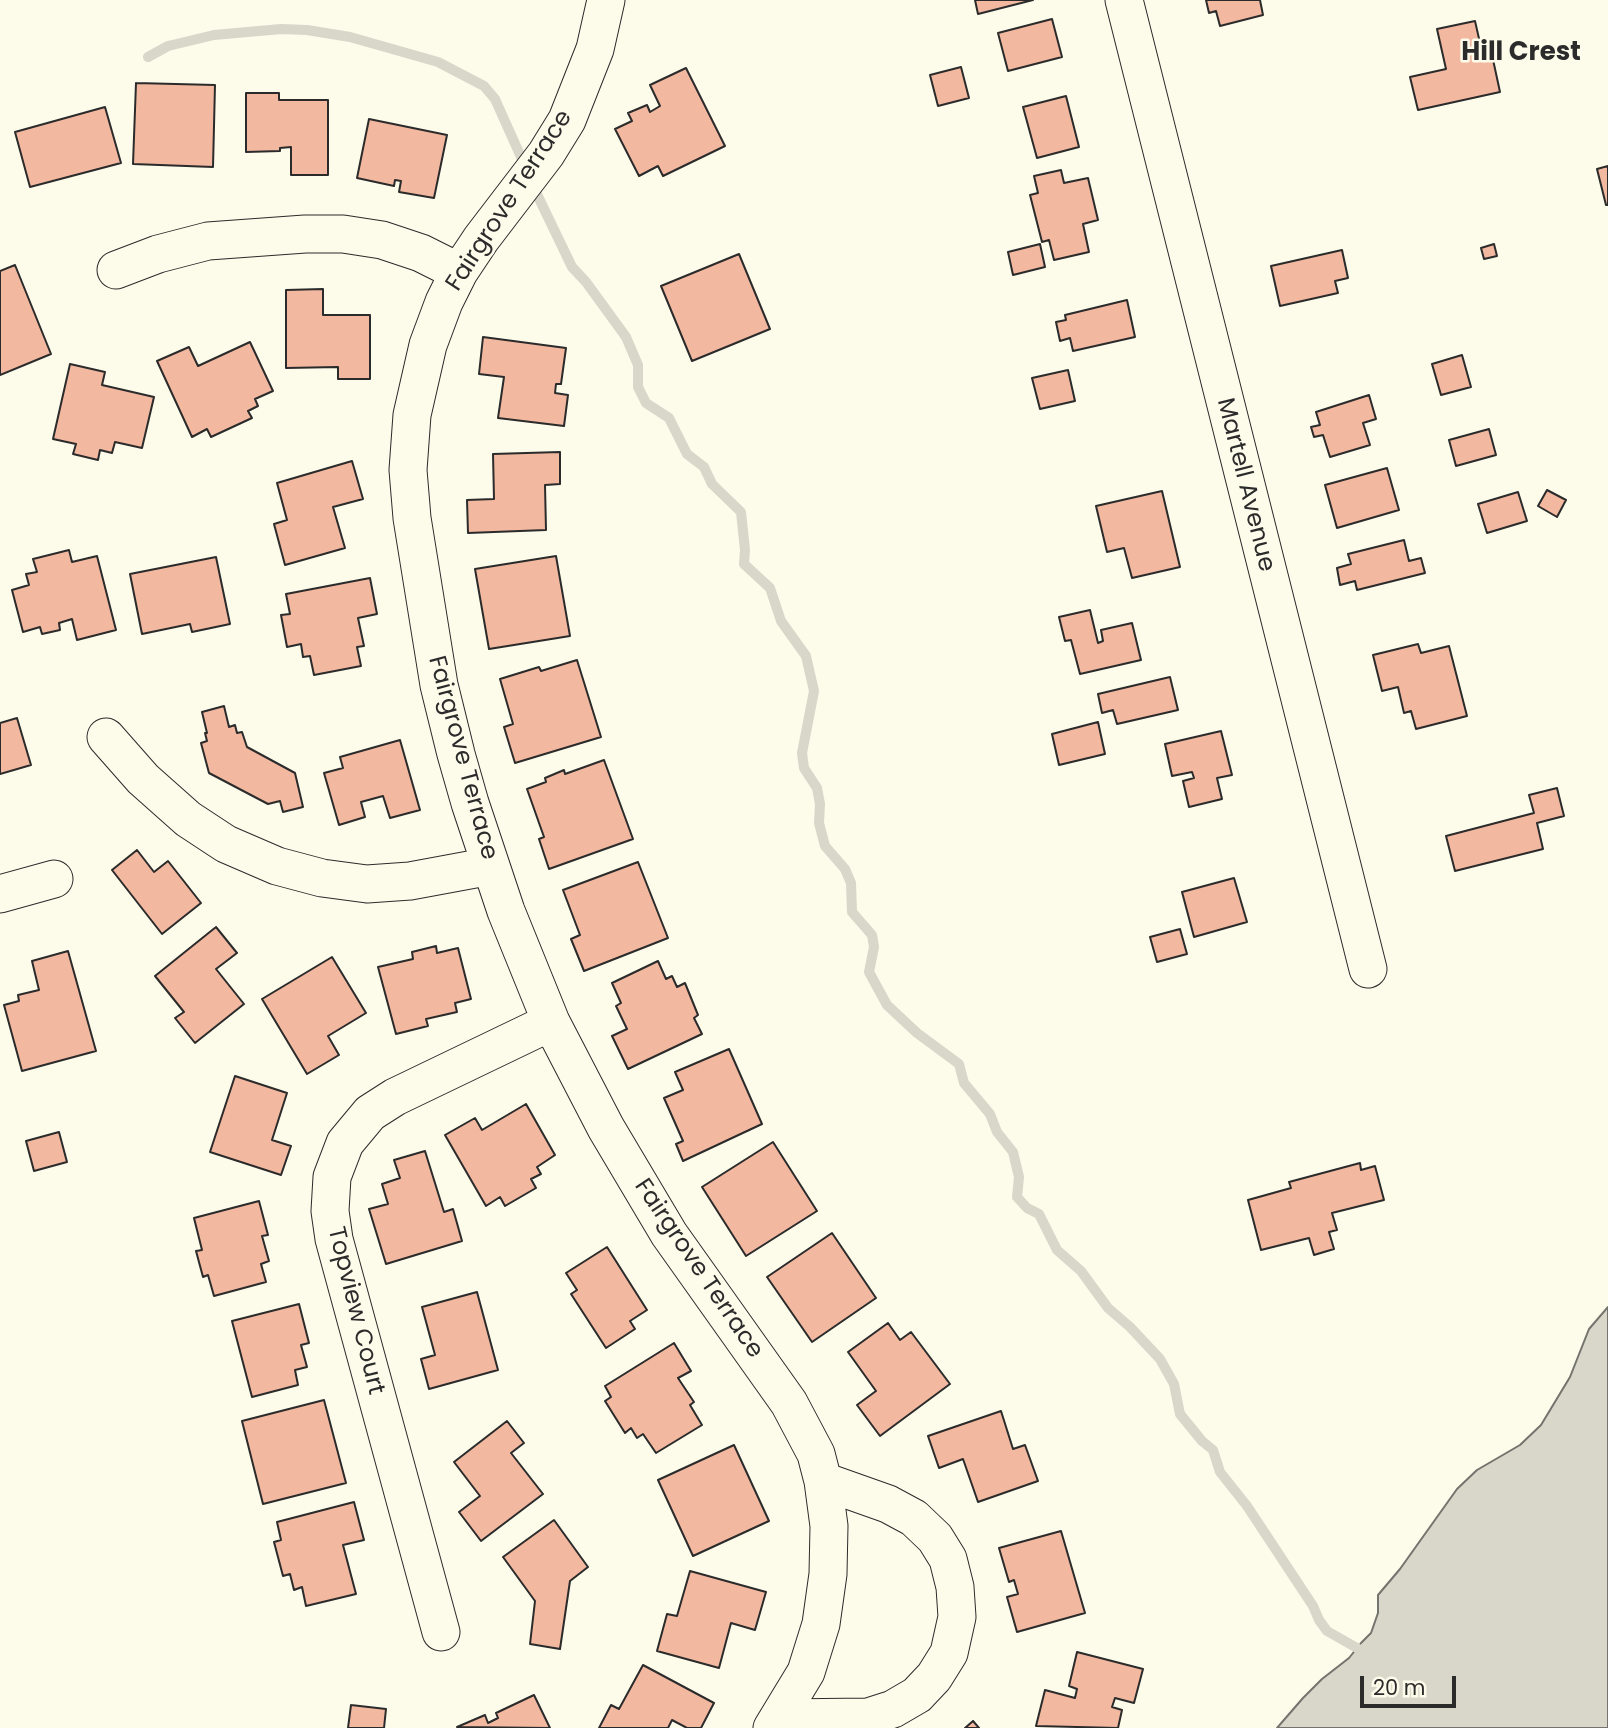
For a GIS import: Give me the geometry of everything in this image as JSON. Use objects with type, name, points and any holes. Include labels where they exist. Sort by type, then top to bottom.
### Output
[{"type":"street","name":"Fairgrove Terrace","points":[[606,0],[595,49],[567,120],[546,154],[481,239],[459,272],[444,302],[423,367],[412,415],[408,470],[417,559],[439,685],[466,791],[506,911],[551,1022],[606,1128],[669,1234],[789,1403],[816,1454],[830,1526],[828,1574],[821,1624],[806,1672],[776,1723]]},
{"type":"street","name":"Martell Avenue","points":[[1124,0],[1368,969]]},
{"type":"street","points":[[116,270],[158,254],[208,241],[343,234],[382,240],[421,253],[459,272]]},
{"type":"street","points":[[106,737],[143,779],[188,819],[226,844],[277,866],[322,878],[367,884],[410,881],[491,866]]},
{"type":"street","points":[[0,894],[54,879]]},
{"type":"street","name":"Topview Court","points":[[441,1632],[334,1239],[330,1211],[332,1177],[345,1143],[370,1113],[396,1097],[551,1022]]},
{"type":"street","name":"Fairgrove Terrace","points":[[776,1723],[868,1717],[893,1709],[917,1695],[934,1677],[949,1653],[957,1617],[955,1587],[948,1559],[935,1538],[915,1518],[888,1504],[823,1481]]},
{"type":"shaded area","points":[[1608,1307],[1608,1728],[1277,1728],[1303,1698],[1349,1658],[1371,1633],[1378,1613],[1378,1595],[1400,1569],[1457,1489],[1477,1470],[1520,1445],[1541,1425],[1570,1377],[1589,1329]]},
{"type":"building","points":[[975,0],[1033,0],[978,14]]},
{"type":"building","points":[[1206,0],[1260,0],[1263,15],[1220,26],[1216,11],[1209,13]]},
{"type":"building","points":[[1052,19],[1062,57],[1008,71],[998,33]]},
{"type":"building","points":[[1475,21],[1480,43],[1489,41],[1500,92],[1418,110],[1410,77],[1446,69],[1437,29]]},
{"type":"building","points":[[961,67],[969,98],[938,106],[930,75]]},
{"type":"building","points":[[686,68],[725,146],[663,176],[658,166],[639,176],[615,129],[632,121],[628,113],[647,105],[650,112],[660,106],[650,85]]},
{"type":"building","points":[[136,83],[215,85],[213,167],[133,164]]},
{"type":"building","points":[[246,93],[279,93],[279,100],[328,100],[328,175],[291,175],[291,147],[280,148],[280,151],[246,152]]},
{"type":"building","points":[[1066,96],[1079,147],[1037,158],[1023,107]]},
{"type":"building","points":[[105,107],[121,163],[30,187],[15,132]]},
{"type":"building","points":[[369,119],[447,135],[434,198],[399,192],[401,181],[395,180],[394,186],[357,178]]},
{"type":"building","points":[[1608,166],[1608,205],[1606,205],[1597,169]]},
{"type":"building","points":[[1061,170],[1064,183],[1088,178],[1098,220],[1083,224],[1089,252],[1054,260],[1049,240],[1042,242],[1030,195],[1038,193],[1034,176]]},
{"type":"building","points":[[1040,244],[1045,267],[1013,275],[1008,252]]},
{"type":"building","points":[[1494,244],[1497,256],[1484,259],[1481,248]]},
{"type":"building","points":[[1342,250],[1348,278],[1335,281],[1338,293],[1280,306],[1271,266]]},
{"type":"building","points":[[739,254],[770,329],[692,361],[661,286]]},
{"type":"building","points":[[15,265],[51,354],[0,375],[0,271]]},
{"type":"building","points":[[323,289],[323,315],[370,315],[370,379],[338,379],[338,367],[286,368],[286,290]]},
{"type":"building","points":[[1127,300],[1135,337],[1073,351],[1070,338],[1060,341],[1056,322],[1066,320],[1065,315]]},
{"type":"building","points":[[483,337],[566,348],[561,384],[556,384],[555,393],[568,395],[564,426],[498,418],[504,377],[479,374]]},
{"type":"building","points":[[250,342],[273,391],[255,399],[258,406],[248,411],[252,418],[211,437],[207,429],[192,437],[157,361],[189,347],[198,366]]},
{"type":"building","points":[[1462,355],[1471,387],[1441,395],[1432,364]]},
{"type":"building","points":[[70,364],[105,372],[102,385],[154,397],[142,448],[115,442],[112,453],[100,450],[98,460],[73,454],[76,444],[53,439]]},
{"type":"building","points":[[1068,370],[1075,401],[1040,409],[1032,378]]},
{"type":"building","points":[[1369,395],[1376,419],[1363,423],[1370,445],[1330,457],[1323,435],[1314,437],[1311,427],[1320,425],[1316,412]]},
{"type":"building","points":[[1489,429],[1496,455],[1456,466],[1449,440]]},
{"type":"building","points":[[560,452],[560,484],[545,485],[546,530],[468,533],[467,500],[494,499],[493,454]]},
{"type":"building","points":[[352,461],[363,499],[333,507],[345,548],[285,565],[274,524],[287,520],[277,483]]},
{"type":"building","points":[[1387,468],[1399,510],[1337,528],[1325,485]]},
{"type":"building","points":[[1547,490],[1566,500],[1557,517],[1538,506]]},
{"type":"building","points":[[1162,491],[1180,567],[1132,578],[1124,548],[1107,552],[1096,506]]},
{"type":"building","points":[[1518,492],[1527,521],[1487,533],[1478,504]]},
{"type":"building","points":[[1404,540],[1409,561],[1421,558],[1425,573],[1357,590],[1355,581],[1340,585],[1337,568],[1351,564],[1348,554]]},
{"type":"building","points":[[69,550],[72,562],[97,556],[116,630],[77,640],[72,619],[59,623],[60,630],[42,634],[40,627],[23,632],[12,590],[29,585],[26,574],[37,572],[33,559]]},
{"type":"building","points":[[556,556],[570,636],[489,649],[475,569]]},
{"type":"building","points":[[216,557],[230,624],[192,632],[190,624],[142,634],[130,574]]},
{"type":"building","points":[[370,578],[377,614],[358,618],[364,646],[357,647],[361,666],[314,675],[310,656],[303,657],[301,644],[287,647],[281,615],[290,614],[286,594]]},
{"type":"building","points":[[1090,610],[1098,643],[1103,641],[1101,630],[1132,623],[1141,660],[1080,674],[1071,640],[1065,641],[1059,617]]},
{"type":"building","points":[[1418,644],[1421,653],[1449,646],[1467,716],[1416,729],[1411,711],[1404,713],[1398,687],[1382,691],[1373,655]]},
{"type":"building","points":[[577,660],[601,737],[515,763],[504,727],[513,724],[500,679],[539,667],[541,671]]},
{"type":"building","points":[[1170,677],[1178,710],[1117,724],[1113,710],[1102,713],[1098,694]]},
{"type":"building","points":[[224,706],[229,727],[235,725],[237,733],[242,732],[247,747],[295,773],[303,807],[283,812],[280,801],[268,804],[209,773],[201,743],[207,741],[202,712]]},
{"type":"building","points":[[17,718],[31,765],[0,774],[0,723]]},
{"type":"building","points":[[1098,722],[1105,754],[1059,765],[1052,734]]},
{"type":"building","points":[[1221,731],[1232,775],[1217,778],[1222,799],[1189,807],[1183,781],[1194,778],[1192,772],[1172,776],[1165,744]]},
{"type":"building","points":[[400,740],[420,810],[390,818],[383,796],[361,802],[365,817],[339,825],[324,773],[343,768],[340,757]]},
{"type":"building","points":[[604,760],[633,839],[549,869],[539,839],[544,837],[527,789],[546,782],[545,778],[564,770],[565,774]]},
{"type":"building","points":[[1557,788],[1564,816],[1537,823],[1543,849],[1455,871],[1446,836],[1534,813],[1529,795]]},
{"type":"building","points":[[137,850],[154,872],[168,861],[201,903],[162,934],[112,870]]},
{"type":"building","points":[[638,862],[668,938],[584,971],[571,939],[580,935],[563,890]]},
{"type":"building","points":[[1234,878],[1247,922],[1194,937],[1182,892]]},
{"type":"building","points":[[216,927],[237,953],[216,969],[244,1004],[195,1043],[175,1018],[184,1012],[155,976]]},
{"type":"building","points":[[1180,929],[1187,954],[1157,962],[1150,937]]},
{"type":"building","points":[[436,946],[437,953],[458,948],[471,999],[455,1003],[457,1012],[426,1019],[428,1026],[396,1034],[378,967],[413,959],[412,952]]},
{"type":"building","points":[[68,951],[96,1051],[22,1071],[4,1005],[19,1001],[18,995],[39,990],[32,961]]},
{"type":"building","points":[[332,957],[366,1013],[328,1036],[339,1055],[307,1074],[262,999]]},
{"type":"building","points":[[658,961],[666,979],[672,976],[677,987],[685,983],[698,1015],[694,1018],[702,1034],[628,1069],[612,1036],[627,1029],[616,1006],[621,1003],[612,983]]},
{"type":"building","points":[[729,1049],[762,1124],[683,1161],[676,1144],[683,1141],[664,1098],[683,1090],[675,1072]]},
{"type":"building","points":[[235,1076],[287,1093],[272,1140],[291,1146],[281,1175],[210,1152]]},
{"type":"building","points":[[526,1104],[555,1155],[537,1167],[541,1174],[531,1179],[536,1188],[505,1206],[500,1197],[486,1206],[445,1135],[475,1118],[482,1130]]},
{"type":"building","points":[[59,1132],[67,1162],[34,1171],[26,1141]]},
{"type":"building","points":[[773,1142],[817,1211],[746,1256],[702,1187]]},
{"type":"building","points":[[425,1151],[444,1212],[453,1209],[462,1241],[386,1264],[369,1209],[388,1204],[382,1184],[400,1178],[394,1160]]},
{"type":"building","points":[[1360,1163],[1361,1170],[1375,1166],[1384,1200],[1332,1213],[1337,1230],[1329,1232],[1334,1249],[1314,1255],[1309,1238],[1261,1250],[1248,1200],[1291,1188],[1289,1182]]},
{"type":"building","points":[[259,1201],[268,1235],[262,1236],[269,1261],[261,1264],[266,1282],[214,1296],[208,1275],[203,1277],[196,1251],[202,1250],[194,1218]]},
{"type":"building","points":[[832,1233],[876,1298],[812,1342],[767,1277]]},
{"type":"building","points":[[607,1247],[647,1310],[630,1321],[635,1329],[606,1348],[571,1294],[577,1290],[566,1273]]},
{"type":"building","points":[[477,1292],[498,1370],[429,1389],[421,1359],[435,1355],[422,1307]]},
{"type":"building","points":[[299,1304],[309,1343],[301,1345],[307,1367],[295,1370],[298,1385],[252,1397],[232,1321]]},
{"type":"building","points":[[888,1323],[900,1340],[911,1332],[950,1384],[880,1436],[857,1405],[876,1391],[848,1352]]},
{"type":"building","points":[[674,1343],[691,1371],[678,1378],[694,1402],[690,1405],[702,1425],[656,1453],[643,1434],[637,1438],[631,1428],[625,1433],[605,1401],[611,1397],[605,1386]]},
{"type":"building","points":[[324,1400],[346,1483],[263,1504],[242,1421]]},
{"type":"building","points":[[1001,1411],[1013,1449],[1025,1445],[1038,1481],[978,1502],[963,1459],[939,1468],[928,1436]]},
{"type":"building","points":[[507,1421],[524,1443],[511,1453],[543,1494],[481,1541],[459,1512],[480,1496],[454,1462]]},
{"type":"building","points":[[734,1445],[769,1521],[693,1556],[658,1480]]},
{"type":"building","points":[[354,1502],[364,1540],[343,1545],[356,1594],[306,1606],[302,1587],[294,1590],[290,1574],[283,1576],[274,1542],[281,1540],[277,1522]]},
{"type":"building","points":[[554,1520],[588,1567],[570,1581],[560,1649],[530,1644],[535,1601],[503,1557]]},
{"type":"building","points":[[1061,1531],[1085,1613],[1017,1632],[1007,1597],[1018,1594],[1014,1580],[1009,1582],[999,1548]]},
{"type":"building","points":[[690,1571],[766,1592],[755,1630],[731,1623],[719,1668],[657,1651],[667,1614],[677,1616]]},
{"type":"building","points":[[1077,1652],[1143,1669],[1134,1703],[1115,1698],[1112,1707],[1122,1710],[1118,1728],[1036,1726],[1045,1690],[1075,1698],[1077,1689],[1069,1686]]},
{"type":"building","points":[[643,1665],[714,1703],[701,1728],[687,1728],[672,1720],[668,1728],[599,1728],[611,1705],[619,1709]]},
{"type":"building","points":[[534,1695],[550,1728],[457,1727],[485,1715],[488,1723],[498,1718],[496,1713]]},
{"type":"building","points":[[351,1705],[386,1709],[384,1728],[348,1728]]},
{"type":"building","points":[[973,1721],[979,1728],[965,1728]]},
{"type":"waterway","points":[[148,57],[168,46],[214,35],[281,29],[350,37],[438,62],[484,86],[495,99],[525,166]]},
{"type":"waterway","points":[[533,186],[572,267],[626,337],[638,365],[638,387],[646,403],[669,418],[687,454],[704,467],[712,484],[741,512],[744,564],[770,588],[781,621],[806,656],[814,691],[802,753],[804,768],[817,788],[819,823],[825,846],[845,869],[851,883],[852,912],[872,935],[874,947],[869,972],[887,1005],[917,1033],[959,1064],[964,1083],[990,1114],[997,1132],[1013,1152],[1019,1177],[1017,1197],[1027,1208],[1039,1214],[1057,1250],[1081,1271],[1108,1308],[1160,1359],[1174,1384],[1180,1414],[1213,1450],[1220,1472],[1247,1506],[1313,1606],[1319,1620],[1327,1631],[1357,1648]]},
{"type":"district","name":"Hill Crest","points":[[1521,53]]}]
